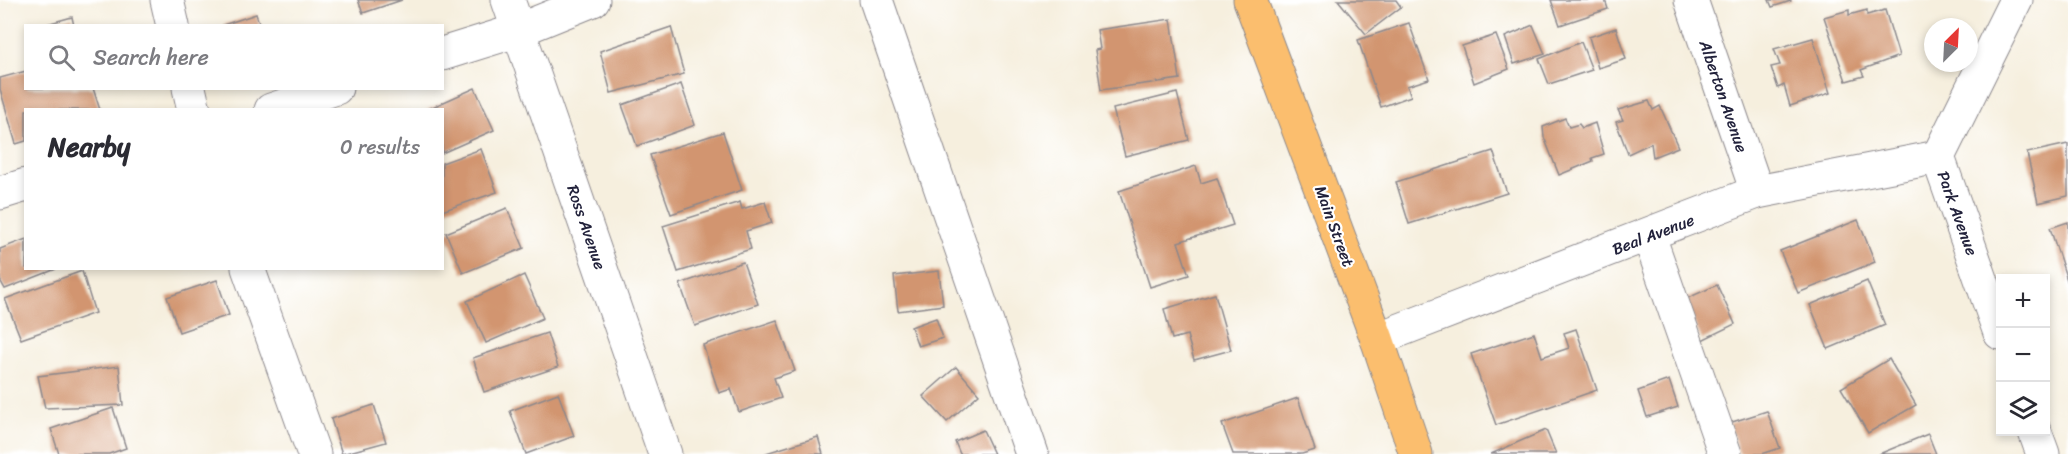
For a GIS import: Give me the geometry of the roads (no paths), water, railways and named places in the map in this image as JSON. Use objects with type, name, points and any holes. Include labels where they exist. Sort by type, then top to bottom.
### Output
[{"type":"main road","name":"Main Street","points":[[1250,0],[1377,339],[1416,454]]},
{"type":"street","points":[[167,0],[173,24]]},
{"type":"street","points":[[444,53],[514,15],[593,0]]},
{"type":"street","points":[[876,0],[1032,454]]},
{"type":"street","name":"Alberton Avenue","points":[[1691,0],[1757,192]]},
{"type":"street","name":"Park Avenue","points":[[1999,328],[1938,157],[2016,0]]},
{"type":"street","name":"Ross Avenue","points":[[514,15],[665,454]]},
{"type":"street","points":[[189,90],[194,108]]},
{"type":"street","points":[[277,108],[330,90]]},
{"type":"street","name":"Beal Avenue","points":[[1377,339],[1649,236],[1757,192],[1938,157]]},
{"type":"street","points":[[0,193],[24,186]]},
{"type":"street","points":[[1649,236],[1725,454]]},
{"type":"street","points":[[249,270],[314,454]]},
{"type":"street","points":[[2036,436],[2043,454]]}]
